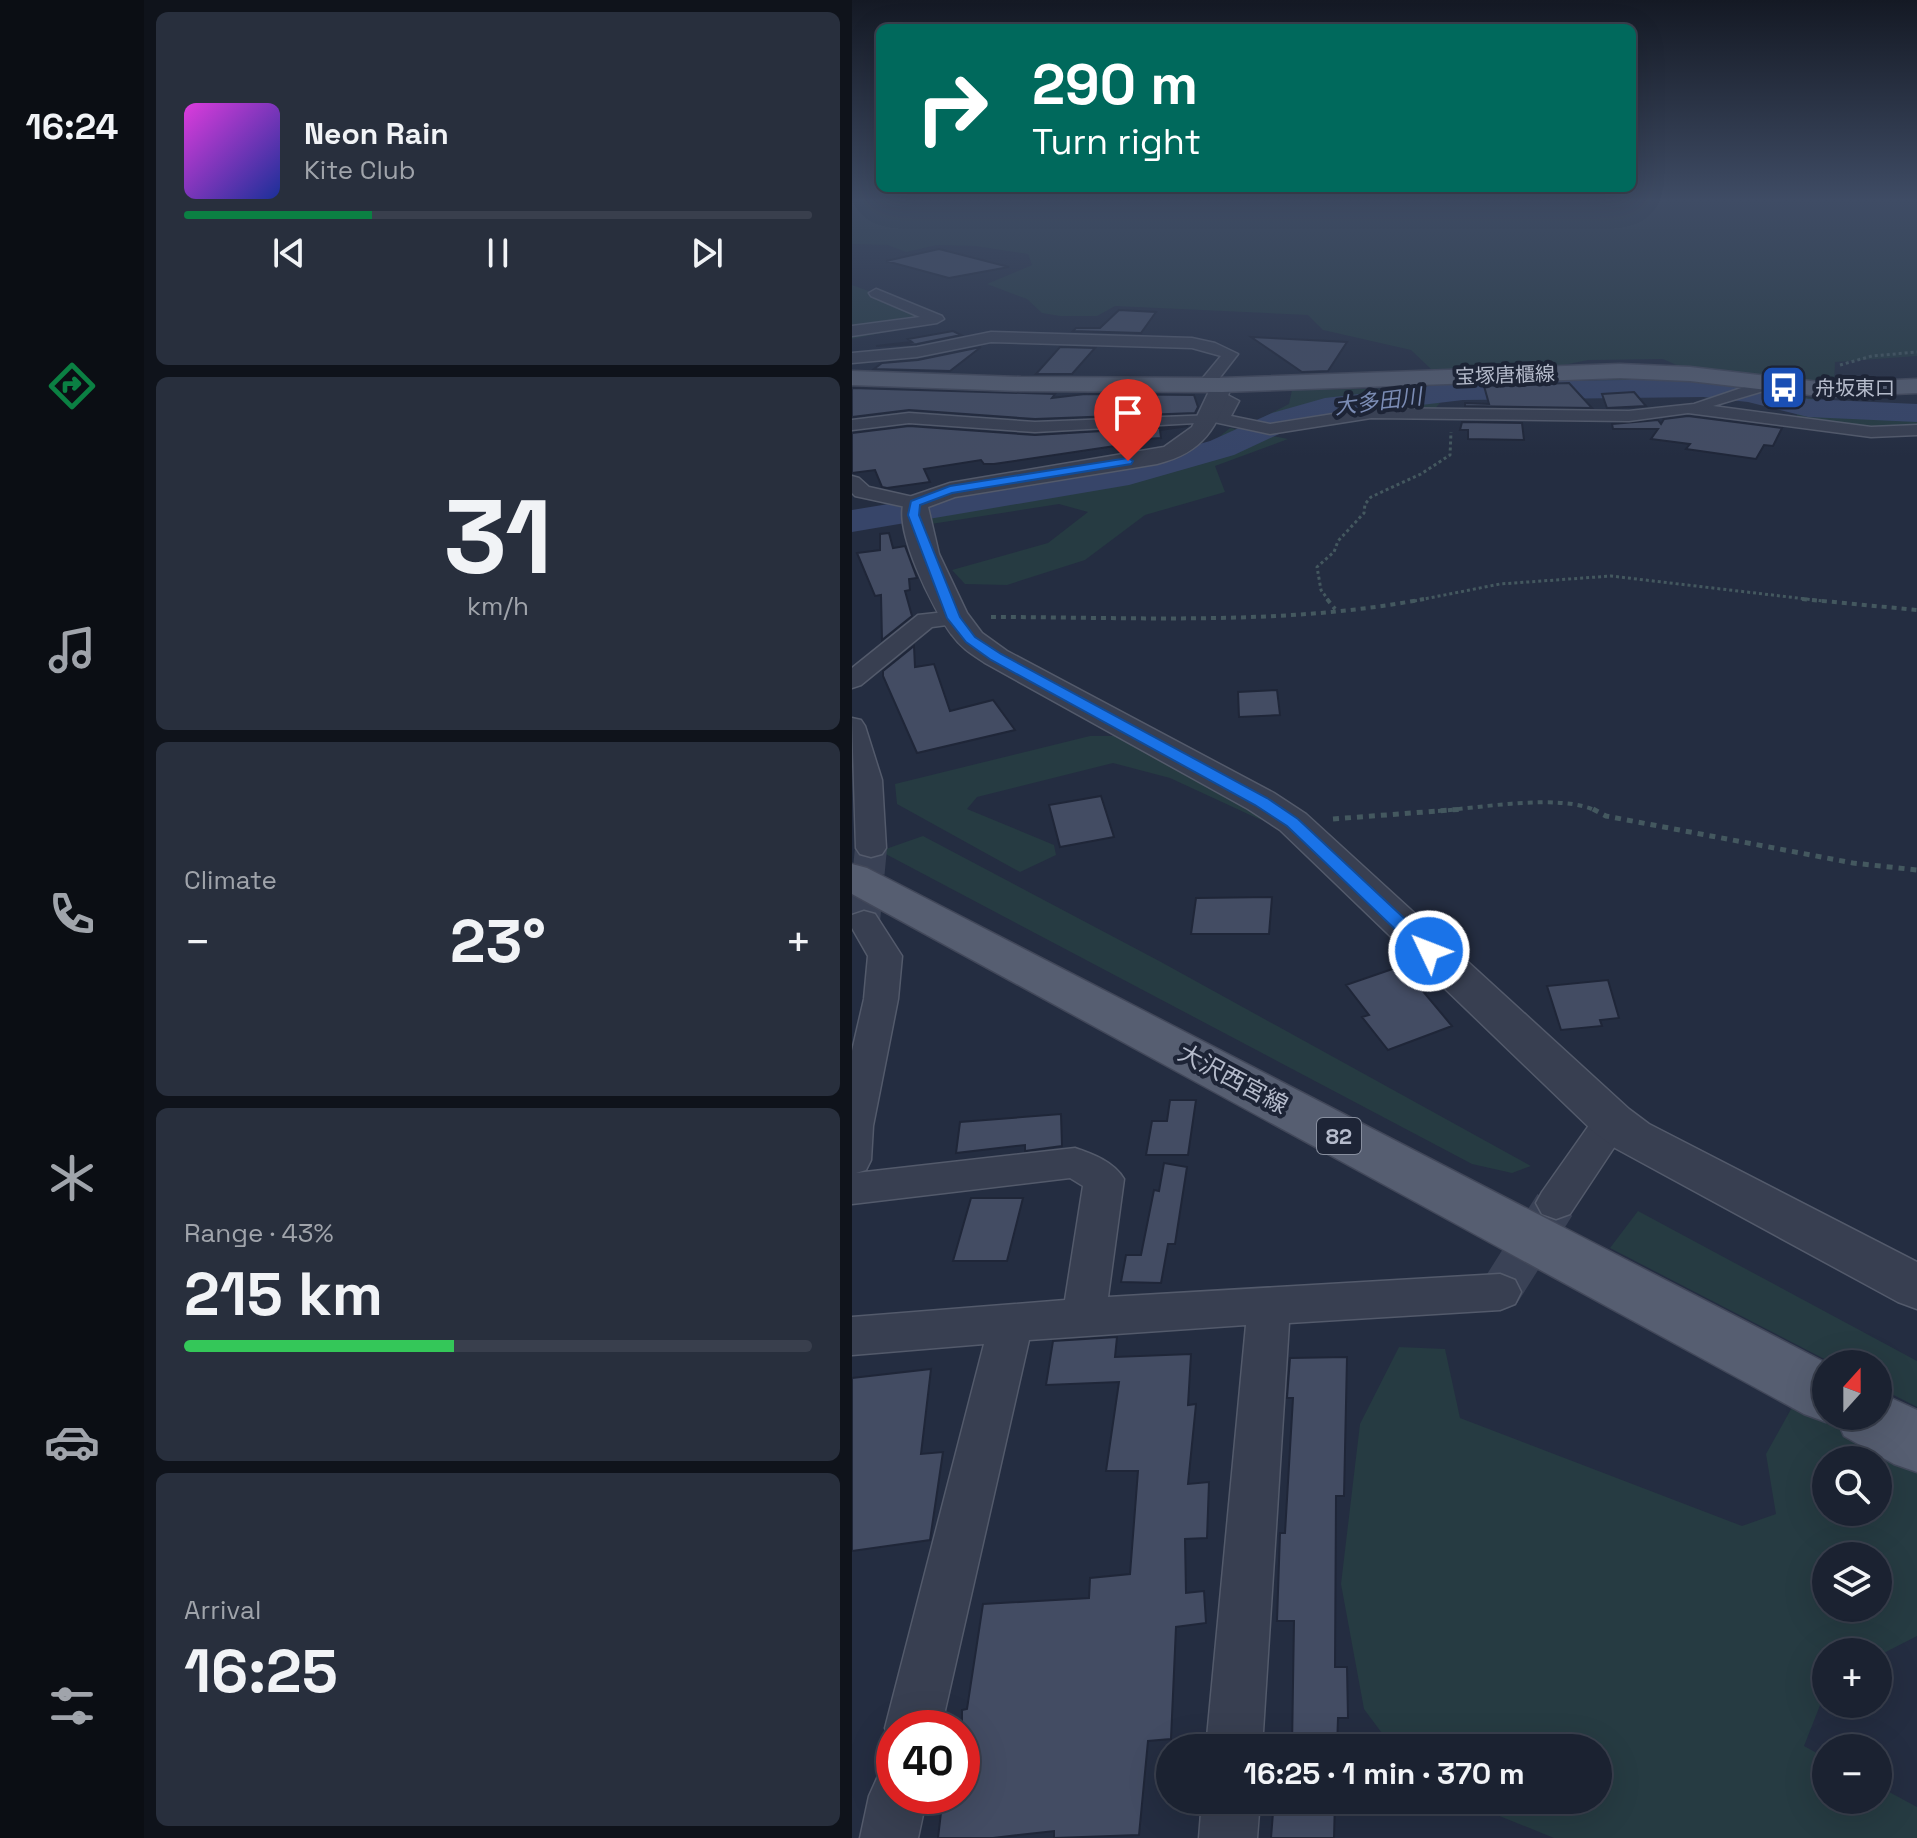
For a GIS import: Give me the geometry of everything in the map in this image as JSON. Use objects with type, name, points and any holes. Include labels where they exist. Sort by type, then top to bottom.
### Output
[{"type":"main road","name":"宝塚唐櫃線","points":[[852,378],[1021,384],[1213,396],[1620,371],[1690,374],[1828,390],[1917,386]]},
{"type":"main road","name":"大沢西宮線","points":[[862,882],[1812,1387]]},
{"type":"main road","points":[[1892,1430],[1917,1443]]},
{"type":"street","points":[[852,331],[937,319],[876,293]]},
{"type":"street","points":[[852,358],[917,352],[991,337],[1192,343],[1230,354],[1228,360],[1211,373],[1213,396],[1195,440],[1169,454],[950,490],[915,503],[862,492],[852,482]]},
{"type":"street","points":[[852,425],[909,418],[1035,427],[1213,396],[1230,401],[1221,419],[1270,429],[1371,413],[1629,416],[1688,408],[1771,383]]},
{"type":"street","points":[[1688,408],[1871,432],[1917,430]]},
{"type":"street","points":[[915,503],[913,515],[954,618],[970,639],[996,657],[1261,801],[1293,822],[1612,1121],[1632,1136],[1917,1287]]},
{"type":"street","points":[[852,680],[926,620],[954,618]]},
{"type":"street","points":[[852,726],[868,780],[862,882],[885,956],[866,1002],[852,1160]]},
{"type":"street","points":[[1556,1203],[1612,1121]]},
{"type":"street","points":[[852,1189],[1075,1163],[1104,1179],[1084,1317]]},
{"type":"street","points":[[852,1336],[1084,1317],[1500,1292]]},
{"type":"street","points":[[1235,1734],[1269,1305]]},
{"type":"street","points":[[917,1710],[1011,1323]]},
{"type":"street","points":[[889,1838],[894,1814]]},
{"type":"street","points":[[1228,1838],[1230,1814]]},
{"type":"path","points":[[1335,610],[1321,590],[1317,567],[1334,552],[1338,541],[1364,513],[1365,504],[1371,497],[1421,474],[1450,455],[1449,441],[1455,414]]},
{"type":"path","points":[[954,618],[1260,617],[1335,610],[1361,611],[1500,584],[1611,576],[1702,589],[1917,610]]},
{"type":"path","points":[[1293,822],[1556,802],[1585,805],[1606,816],[1838,861],[1917,870]]},
{"type":"shaded area","points":[[852,285],[931,314],[915,326],[852,339]]},
{"type":"shaded area","points":[[989,285],[1917,285],[1917,356],[1835,362],[1834,386],[1692,372],[1663,359],[1588,360],[1549,368],[1431,369],[1411,350],[1323,330],[1308,315],[1115,306],[1097,316],[1060,316],[1042,313],[1027,299]]},
{"type":"shaded area","points":[[1621,375],[1764,387],[1711,398],[1650,390],[1518,400],[1443,399],[1434,410],[1291,423],[1258,420],[1289,404],[1292,390],[1575,386]]},
{"type":"shaded area","points":[[1789,394],[1841,404],[1917,410],[1917,426],[1858,427],[1798,418]]},
{"type":"shaded area","points":[[1230,428],[1288,439],[1215,466],[1225,492],[1145,515],[1085,560],[1007,585],[965,584],[952,570],[1048,543],[1088,512],[1059,504],[931,524],[929,504],[951,495],[1179,457],[1213,442]]},
{"type":"shaded area","points":[[1090,736],[1119,736],[1259,810],[1261,820],[1170,778],[1113,763],[977,797],[967,809],[1054,845],[1056,855],[1020,872],[897,804],[895,784]]},
{"type":"shaded area","points":[[923,836],[1161,962],[1531,1166],[1512,1173],[1472,1164],[880,851]]},
{"type":"shaded area","points":[[1638,1211],[1917,1361],[1917,1407],[1892,1394],[1892,1350],[1812,1350],[1812,1353],[1610,1248]]},
{"type":"shaded area","points":[[1399,1347],[1445,1349],[1460,1418],[1742,1526],[1776,1514],[1766,1454],[1795,1402],[1812,1412],[1812,1430],[1843,1430],[1871,1446],[1812,1446],[1812,1526],[1892,1526],[1892,1458],[1917,1473],[1917,1636],[1892,1649],[1892,1638],[1812,1638],[1812,1718],[1815,1718],[1804,1746],[1812,1750],[1812,1814],[1892,1814],[1892,1794],[1917,1807],[1917,1838],[1554,1838],[1495,1814],[1612,1814],[1612,1734],[1383,1734],[1364,1709],[1341,1584],[1360,1424]]},
{"type":"building","points":[[1119,310],[1156,312],[1141,333],[1073,331],[1076,328],[1100,328]]},
{"type":"building","points":[[953,331],[961,335],[917,344],[876,346],[912,342],[908,339]]},
{"type":"building","points":[[1251,337],[1347,342],[1328,371],[1302,372]]},
{"type":"building","points":[[981,347],[950,371],[874,369],[882,363],[918,360]]},
{"type":"building","points":[[1060,347],[1095,348],[1072,374],[1036,374]]},
{"type":"building","points":[[1569,383],[1592,408],[1465,406],[1465,403],[1489,404],[1484,386]]},
{"type":"building","points":[[852,388],[1055,394],[1052,398],[1085,394],[1194,395],[1198,407],[1195,413],[1035,419],[909,410],[852,417]]},
{"type":"building","points":[[1634,392],[1646,406],[1607,408],[1602,394]]},
{"type":"building","points":[[1688,416],[1782,428],[1773,446],[1764,445],[1756,459],[1686,449],[1690,444],[1651,439],[1658,429],[1613,429],[1612,424],[1658,420],[1661,424],[1664,419]]},
{"type":"building","points":[[1462,422],[1522,423],[1524,440],[1468,439],[1468,430],[1460,430]]},
{"type":"building","points":[[909,426],[1035,435],[1188,426],[1160,430],[1161,438],[1133,440],[1135,443],[994,464],[984,464],[981,460],[924,469],[930,482],[887,488],[882,487],[875,470],[852,473],[852,433]]},
{"type":"building","points":[[889,533],[893,548],[905,546],[917,578],[909,579],[910,590],[905,591],[912,616],[882,640],[881,595],[875,596],[857,553],[880,550],[880,534]]},
{"type":"building","points":[[914,646],[915,667],[934,664],[950,711],[993,700],[1015,730],[917,753],[883,676],[883,671]]},
{"type":"building","points":[[1277,690],[1280,715],[1239,717],[1238,692]]},
{"type":"building","points":[[1101,796],[1114,837],[1060,847],[1049,805]]},
{"type":"building","points":[[1272,897],[1269,934],[1191,934],[1196,898]]},
{"type":"building","points":[[1407,964],[1427,987],[1421,989],[1452,1026],[1388,1050],[1362,1017],[1369,1015],[1346,985]]},
{"type":"building","points":[[1608,980],[1619,1018],[1600,1020],[1602,1026],[1561,1030],[1547,986]]},
{"type":"building","points":[[1170,1100],[1196,1100],[1188,1155],[1146,1155],[1152,1121],[1167,1121]]},
{"type":"building","points":[[1061,1114],[1062,1146],[1025,1151],[1025,1145],[956,1153],[960,1122]]},
{"type":"building","points":[[1164,1163],[1187,1167],[1175,1244],[1168,1244],[1161,1283],[1121,1282],[1126,1255],[1141,1255],[1154,1190],[1159,1191]]},
{"type":"building","points":[[971,1198],[1023,1198],[1007,1261],[953,1261]]},
{"type":"building","points":[[1117,1337],[1115,1357],[1191,1354],[1188,1405],[1196,1404],[1188,1484],[1209,1482],[1207,1538],[1185,1539],[1186,1593],[1204,1591],[1206,1623],[1176,1627],[1171,1734],[1156,1734],[1156,1740],[1148,1741],[1139,1835],[1054,1838],[1054,1831],[993,1838],[938,1838],[941,1814],[980,1814],[980,1710],[962,1710],[967,1709],[983,1604],[1089,1598],[1090,1578],[1130,1574],[1138,1471],[1106,1471],[1119,1382],[1046,1385],[1053,1341]]},
{"type":"building","points":[[1347,1357],[1344,1496],[1336,1496],[1335,1667],[1347,1667],[1348,1718],[1338,1718],[1337,1734],[1292,1734],[1294,1621],[1277,1621],[1280,1533],[1285,1533],[1293,1398],[1287,1398],[1290,1358]]},
{"type":"building","points":[[931,1369],[921,1454],[943,1452],[930,1540],[852,1551],[852,1378]]},
{"type":"building","points":[[1273,1814],[1335,1814],[1334,1838],[1271,1838]]},
{"type":"waterway","name":"大多田川","points":[[852,521],[1129,475],[1222,448],[1283,420],[1325,407],[1463,391],[1703,388],[1748,393],[1808,408],[1917,413]]},
{"type":"tunnel","points":[[864,921],[871,848]]},
{"type":"tunnel","points":[[1500,1292],[1556,1203]]},
{"type":"place","name":"舟坂東口","points":[[1784,388]]},
{"type":"route","points":[[1128,461],[950,490],[932,494],[915,503],[913,515],[954,618],[970,639],[996,657],[1261,801],[1293,822],[1429,951]]}]
